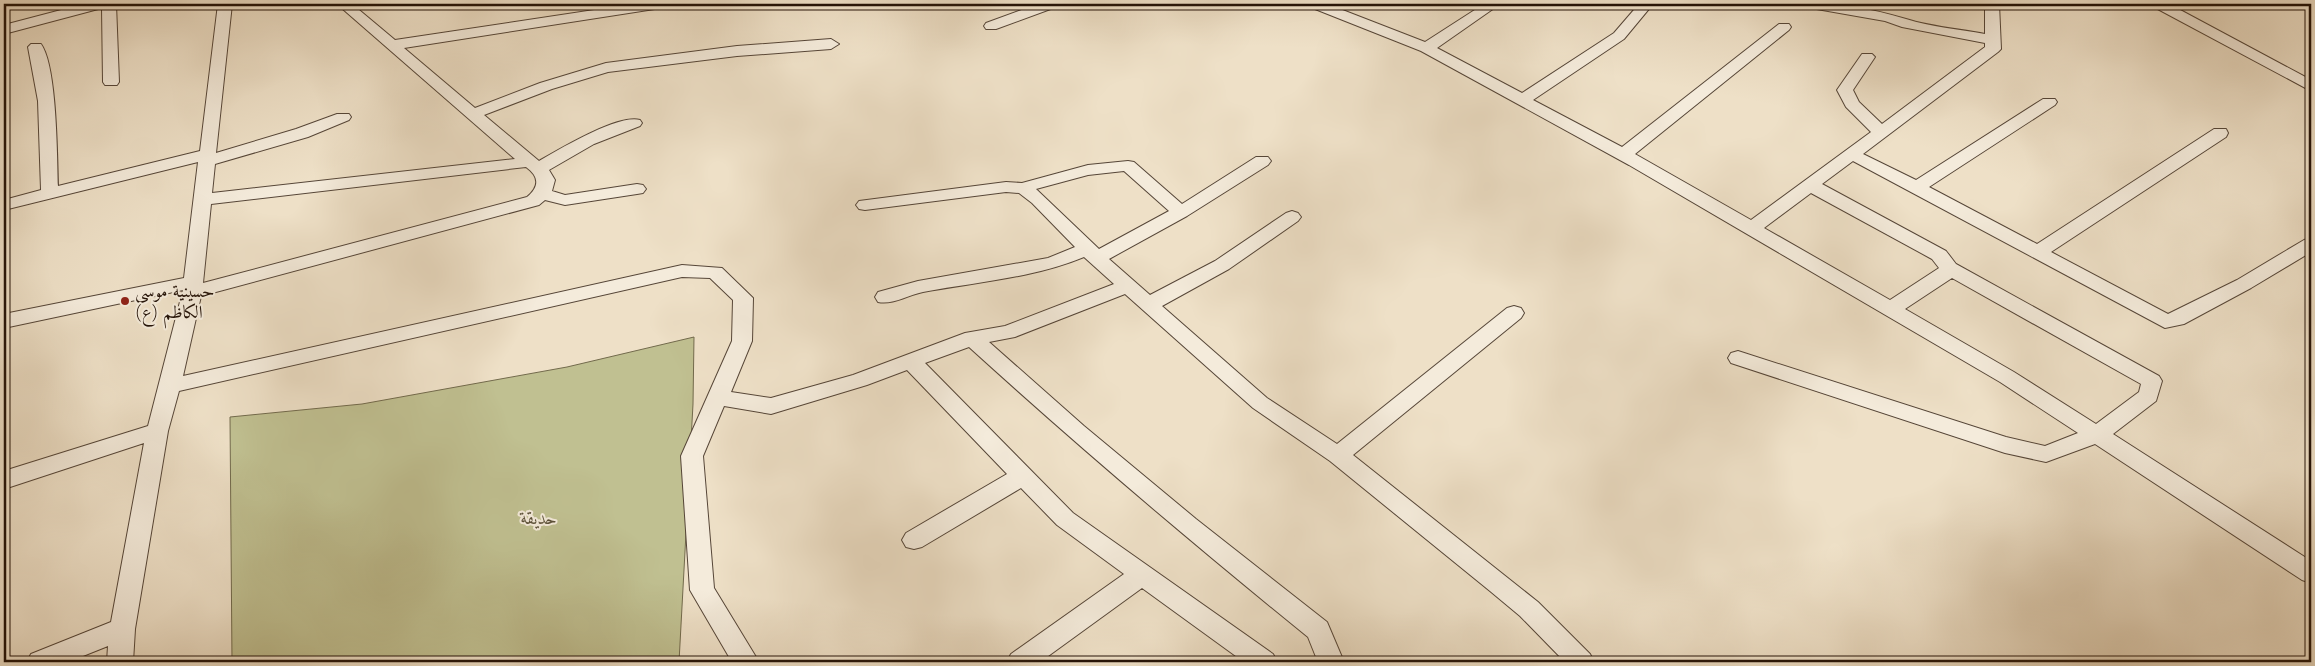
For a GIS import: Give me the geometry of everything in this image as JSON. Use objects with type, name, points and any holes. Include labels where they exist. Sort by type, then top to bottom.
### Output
[{"type":"street","points":[[4,30],[99,4]]},
{"type":"street","points":[[109,4],[111,82]]},
{"type":"street","points":[[120,662],[122,629],[157,431],[170,386],[192,287],[225,4]]},
{"type":"street","points":[[4,321],[192,287],[533,202],[544,194],[547,184],[534,165],[344,4]]},
{"type":"street","points":[[392,45],[661,4]]},
{"type":"street","points":[[991,26],[1051,4]]},
{"type":"street","points":[[1315,4],[1426,48],[1623,155],[1751,228],[2008,377],[2311,573]]},
{"type":"street","points":[[1426,48],[1493,4]]},
{"type":"street","points":[[1522,100],[1620,36],[1646,4]]},
{"type":"street","points":[[1820,4],[1993,40]]},
{"type":"street","points":[[1751,228],[1993,50],[1992,4]]},
{"type":"street","points":[[2159,4],[2311,86]]},
{"type":"street","points":[[1623,155],[1784,27]]},
{"type":"street","points":[[473,114],[546,86],[606,68],[737,52],[831,44]]},
{"type":"street","points":[[36,47],[48,119],[50,194]]},
{"type":"street","points":[[1867,57],[1845,90],[1852,104],[1881,132]]},
{"type":"street","points":[[1917,187],[2049,102]]},
{"type":"street","points":[[4,205],[207,158],[302,132],[343,116]]},
{"type":"street","points":[[202,200],[534,165],[588,140],[634,123]]},
{"type":"street","points":[[2038,252],[2220,133]]},
{"type":"street","points":[[1851,154],[1917,187],[2165,321],[2177,319],[2219,297],[2311,244]]},
{"type":"street","points":[[885,297],[918,287],[1052,263],[1092,253],[1181,212],[1262,161]]},
{"type":"street","points":[[865,205],[1006,187],[1023,188],[1054,178],[1113,166],[1128,166],[1181,212]]},
{"type":"street","points":[[1738,358],[2005,445],[2046,454],[2097,435],[2149,396],[2152,381],[1949,268],[1939,255],[1810,185]]},
{"type":"street","points":[[1023,188],[1038,199],[1092,253],[1238,385],[1260,403],[1338,455],[1529,609],[1580,662]]},
{"type":"street","points":[[544,194],[565,200],[637,189]]},
{"type":"street","points":[[1148,305],[1222,265],[1292,217]]},
{"type":"street","points":[[1890,309],[1944,276],[1949,268]]},
{"type":"street","points":[[170,386],[682,271],[715,272],[743,298],[742,340],[692,456],[702,590],[746,662]]},
{"type":"street","points":[[718,397],[770,406],[860,380],[972,338],[1008,332],[1128,286]]},
{"type":"street","points":[[1338,455],[1514,313]]},
{"type":"street","points":[[972,338],[1076,432],[1180,520],[1318,630],[1331,662]]},
{"type":"street","points":[[911,362],[1065,519],[1264,662]]},
{"type":"street","points":[[4,480],[157,431]]},
{"type":"street","points":[[914,540],[1023,476]]},
{"type":"street","points":[[1020,662],[1143,574]]},
{"type":"street","points":[[40,662],[122,629]]},
{"type":"green space","name":"حديقة","points":[[694,337],[693,404],[679,662],[232,662],[230,417],[362,404],[567,367]]},
{"type":"place","name":"حسينية موسى الكاظم (ع)","points":[[125,301]]}]
